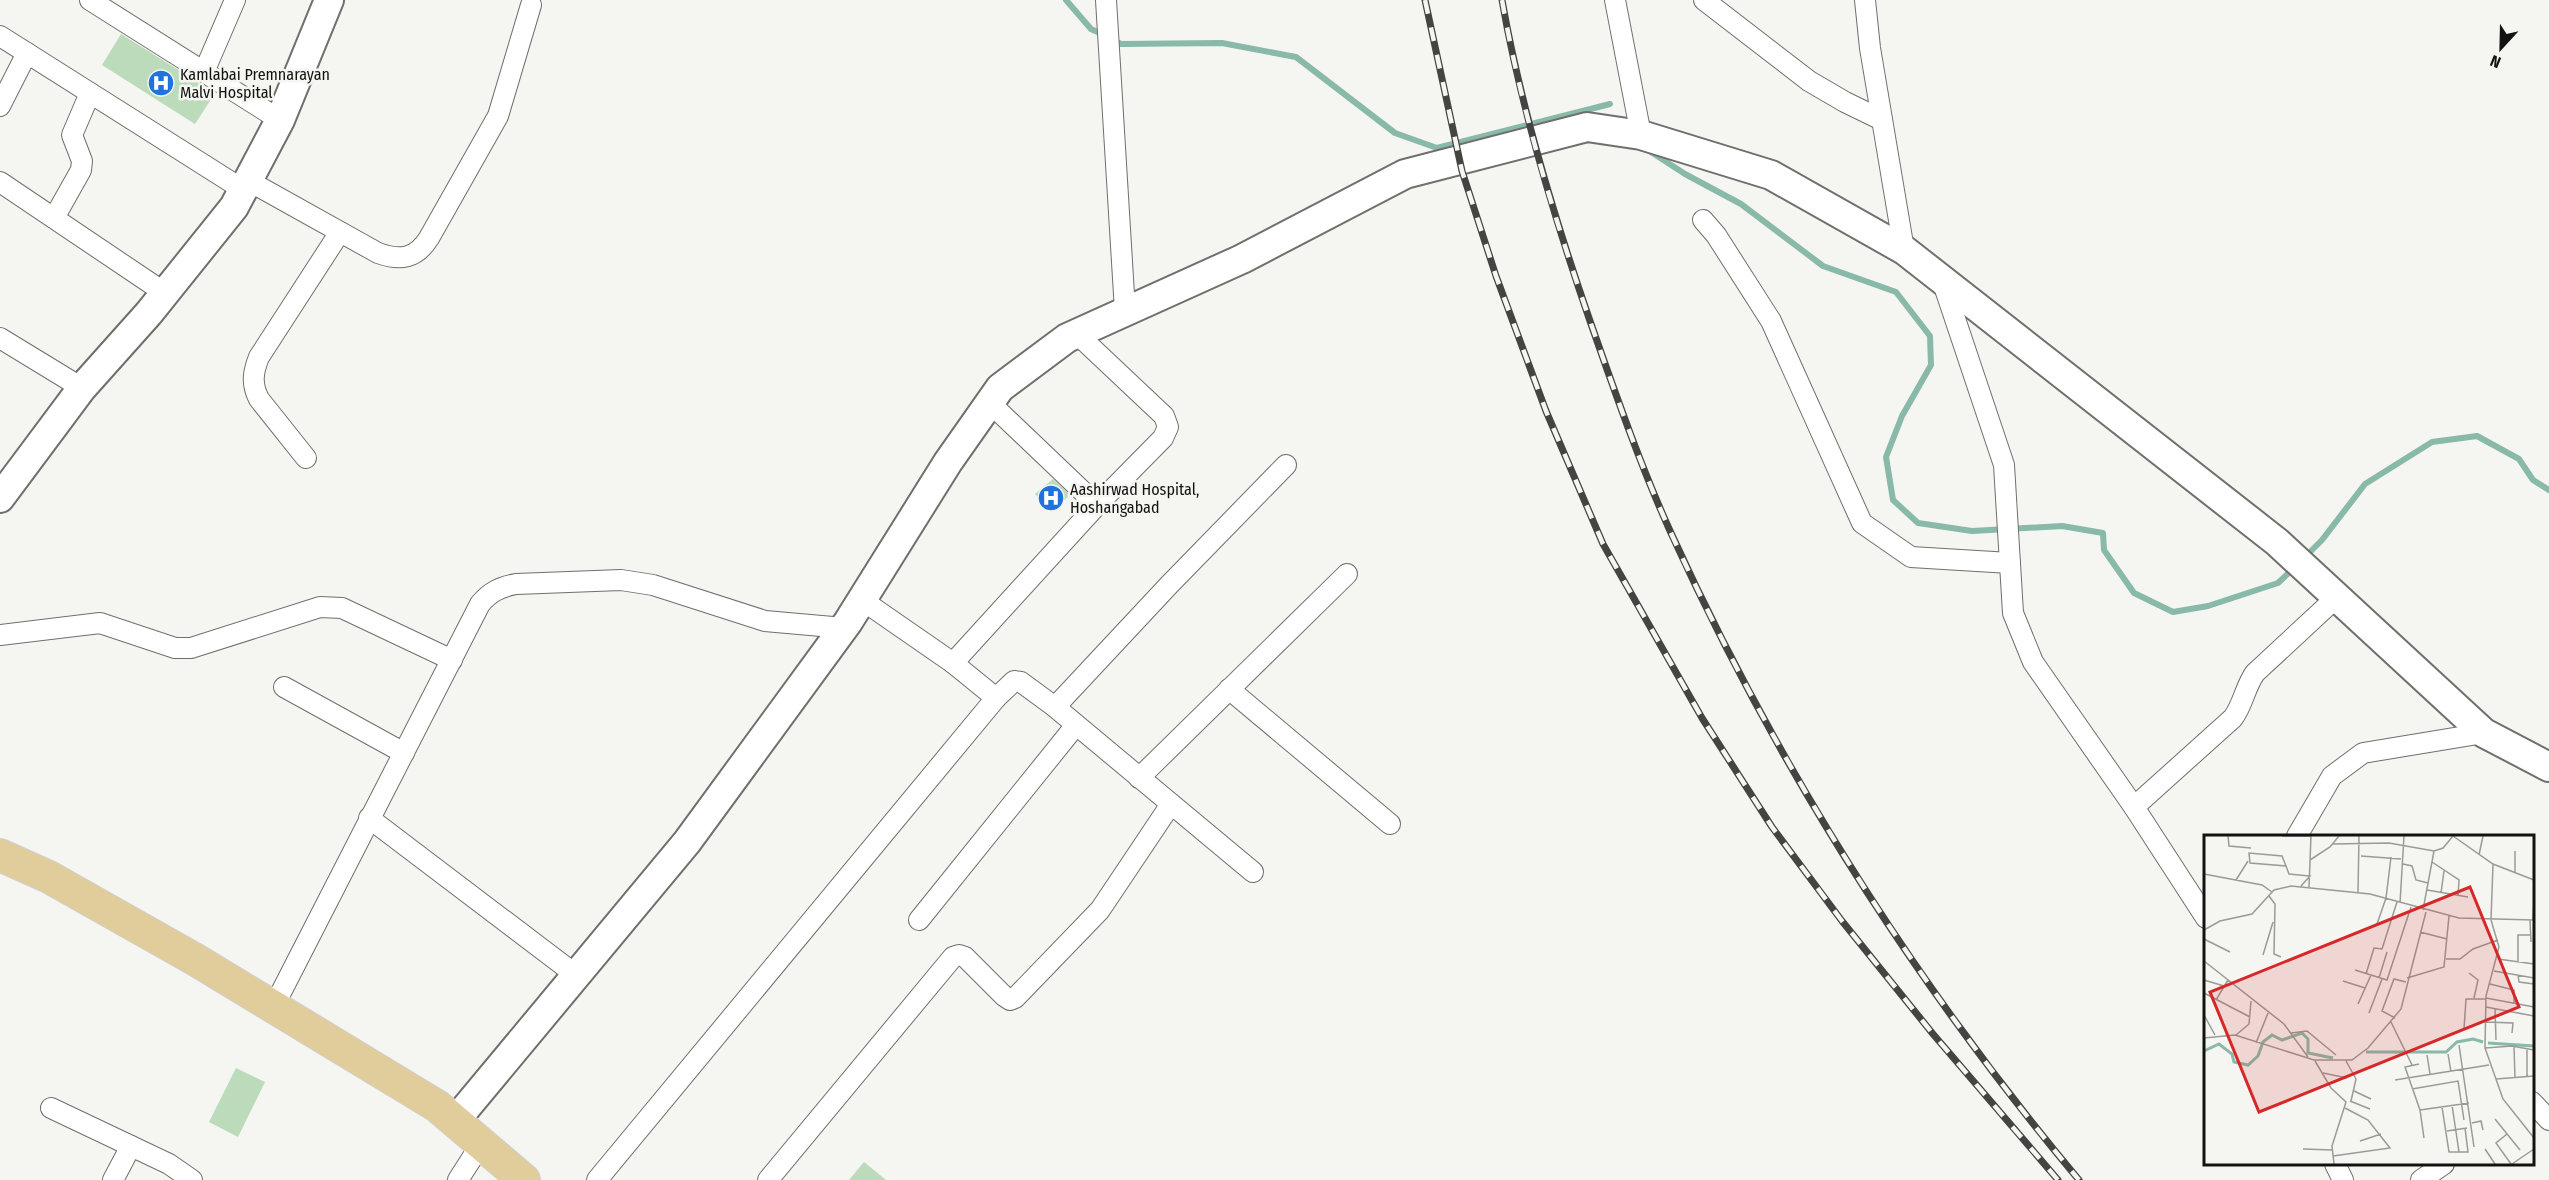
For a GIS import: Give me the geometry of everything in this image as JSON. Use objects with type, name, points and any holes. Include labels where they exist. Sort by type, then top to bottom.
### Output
[{"type":"main road","points":[[0,855],[49,877],[274,1006],[437,1106],[524,1180]]},
{"type":"street","points":[[90,0],[280,120]]},
{"type":"street","points":[[204,72],[235,0]]},
{"type":"street","points":[[3,487],[82,388],[165,293],[234,207],[280,120],[329,0]]},
{"type":"street","points":[[1106,0],[1125,311]]},
{"type":"street","points":[[1615,0],[1641,135]]},
{"type":"street","points":[[1704,0],[1809,81],[1882,120]]},
{"type":"street","points":[[1865,0],[1904,250]]},
{"type":"street","points":[[0,36],[244,185],[378,253],[390,258],[403,258],[414,255],[423,247],[498,116],[531,5]]},
{"type":"street","points":[[0,105],[27,53]]},
{"type":"street","points":[[54,218],[81,170],[82,161],[72,135],[90,93]]},
{"type":"street","points":[[455,1121],[687,842],[844,628],[948,462],[1000,388],[1067,338],[1242,259],[1404,174],[1587,127],[1641,135],[1771,175],[1904,250],[2277,542],[2484,733],[2549,767]]},
{"type":"street","points":[[0,182],[165,293]]},
{"type":"street","points":[[1703,220],[1716,235],[1771,321],[1862,522],[1911,557],[2010,554]]},
{"type":"street","points":[[306,458],[259,399],[254,390],[254,369],[259,357],[340,232]]},
{"type":"street","points":[[1942,280],[2004,465],[2013,613],[2033,662],[2134,807],[2204,916]]},
{"type":"street","points":[[953,663],[1097,504],[1162,438],[1168,427],[1164,416],[1077,334]]},
{"type":"street","points":[[0,338],[82,388]]},
{"type":"street","points":[[990,403],[1097,504]]},
{"type":"street","points":[[1055,707],[1286,465]]},
{"type":"street","points":[[1139,778],[1347,574]]},
{"type":"street","points":[[274,1006],[480,604],[489,593],[516,585],[621,580],[653,585],[765,621],[844,628]]},
{"type":"street","points":[[2134,807],[2233,718],[2238,711],[2248,682],[2331,590]]},
{"type":"street","points":[[862,600],[953,663],[996,698]]},
{"type":"street","points":[[0,635],[100,623],[175,648],[192,648],[320,607],[332,607],[342,609],[452,660]]},
{"type":"street","points":[[597,1180],[996,698],[1014,681],[1021,682],[1055,707],[1253,872]]},
{"type":"street","points":[[284,687],[404,753]]},
{"type":"street","points":[[1229,689],[1390,824]]},
{"type":"street","points":[[919,920],[1076,725]]},
{"type":"street","points":[[2297,835],[2332,776],[2362,753],[2484,733]]},
{"type":"street","points":[[768,1180],[953,957],[959,955],[965,957],[1004,996],[1010,1000],[1016,998],[1100,910],[1171,804]]},
{"type":"street","points":[[369,818],[576,975]]},
{"type":"street","points":[[2534,1103],[2549,1120]]},
{"type":"street","points":[[51,1108],[169,1164],[192,1180]]},
{"type":"street","points":[[458,1180],[482,1144]]},
{"type":"street","points":[[113,1180],[130,1146]]},
{"type":"street","points":[[2336,1165],[2343,1180]]},
{"type":"street","points":[[2421,1180],[2440,1165]]},
{"type":"building","points":[[121,34],[215,93],[195,124],[102,65]]},
{"type":"building","points":[[1053,479],[1070,495],[1051,512],[1035,494]]},
{"type":"building","points":[[236,1068],[265,1082],[238,1137],[209,1122]]},
{"type":"building","points":[[864,1162],[886,1180],[849,1180]]},
{"type":"waterway","points":[[1066,0],[1091,29],[1104,35]]},
{"type":"waterway","points":[[1113,40],[1121,44],[1222,43],[1296,57],[1395,133],[1437,148],[1610,104]]},
{"type":"waterway","points":[[1648,150],[1685,174],[1741,204],[1823,266],[1896,292],[1930,336],[1931,365],[1902,416],[1886,457],[1893,500],[1918,523],[1972,531],[2062,526],[2103,533],[2104,550],[2134,593],[2173,612],[2208,606],[2278,583],[2294,568]]},
{"type":"waterway","points":[[2305,557],[2322,540],[2365,484],[2432,442],[2477,436],[2519,459],[2533,480],[2549,490]]},
{"type":"railway","points":[[1425,0],[1462,171],[1496,276],[1546,411],[1603,544],[1702,718],[1772,827],[1842,921],[1933,1034],[2058,1180]]},
{"type":"railway","points":[[1502,0],[1529,122],[1551,202],[1577,282],[1618,401],[1649,481],[1712,620],[1803,788],[1906,951],[1961,1029],[2079,1180]]},
{"type":"place","name":"Kamlabai Premnarayan Malvi Hospital","points":[[161,83]]},
{"type":"place","name":"Aashirwad Hospital, Hoshangabad","points":[[1051,498]]}]
